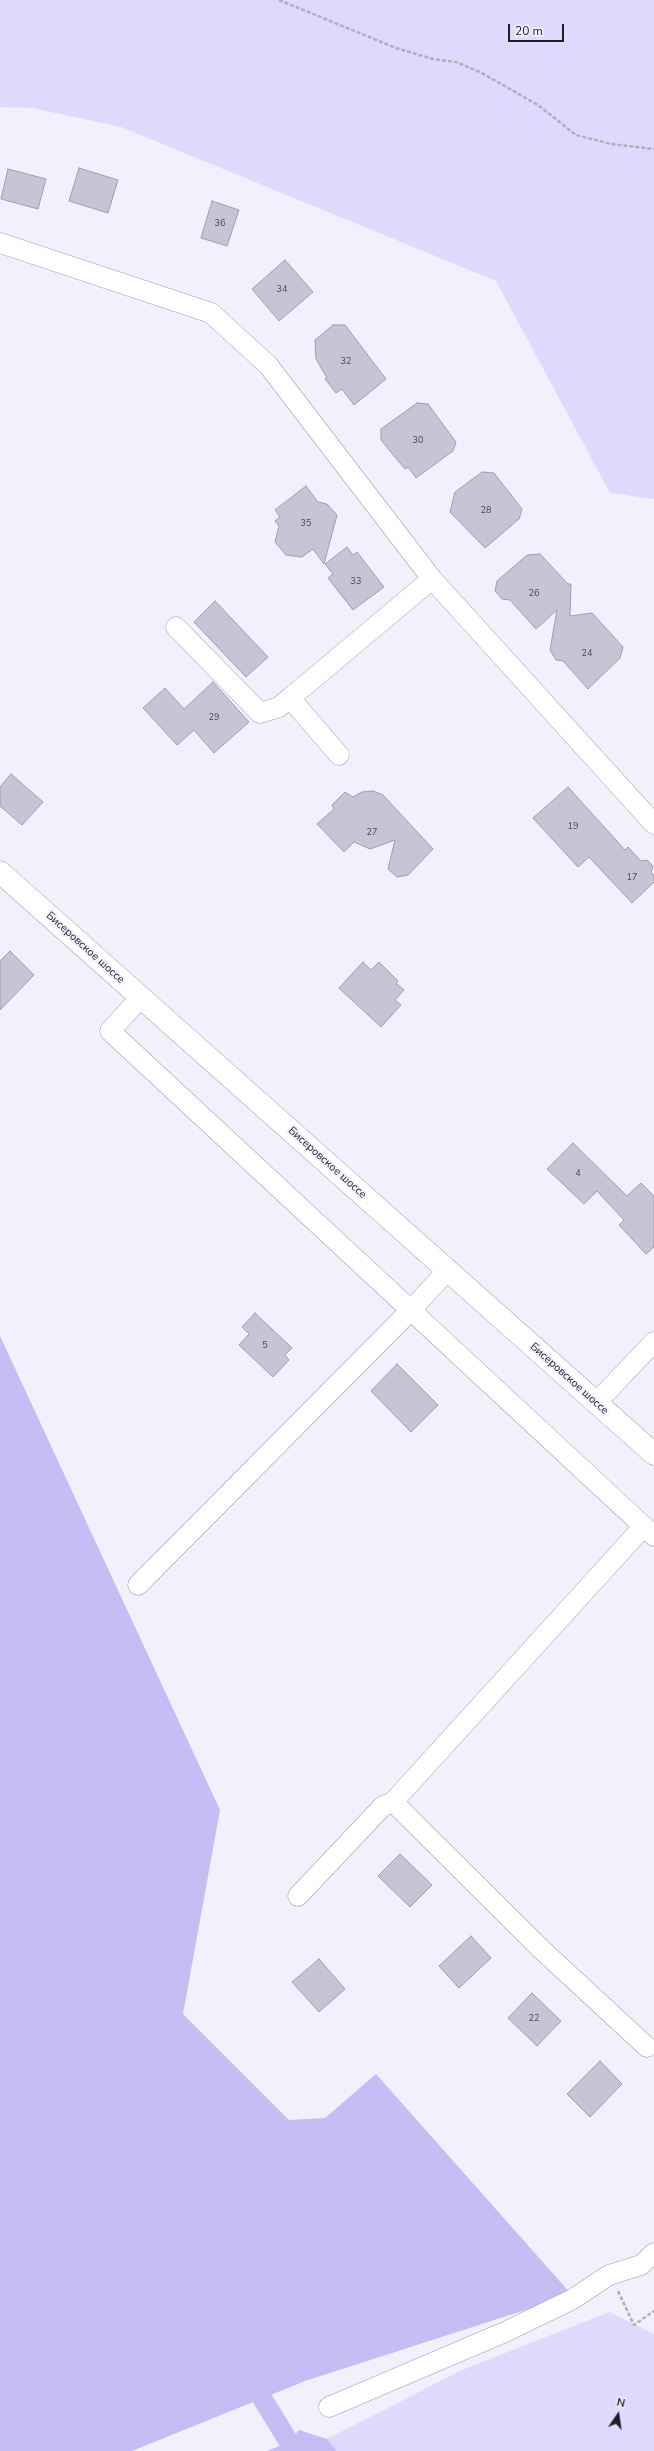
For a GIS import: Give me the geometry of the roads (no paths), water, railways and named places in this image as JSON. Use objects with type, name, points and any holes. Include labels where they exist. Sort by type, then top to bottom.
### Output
[{"type":"main road","name":"Бисеровское шоссе","points":[[0,872],[654,1454]]},
{"type":"lane","points":[[0,243],[211,313],[268,365],[432,579],[652,817]]},
{"type":"lane","points":[[176,627],[260,713],[279,707],[432,579]]},
{"type":"lane","points":[[290,698],[339,754]]},
{"type":"lane","points":[[141,997],[110,1031],[649,1531],[393,1802],[383,1806],[298,1896]]},
{"type":"lane","points":[[138,1585],[411,1310],[447,1271]]},
{"type":"lane","points":[[596,1403],[654,1342]]},
{"type":"lane","points":[[393,1802],[541,1949],[646,2047]]},
{"type":"lane","points":[[329,2407],[505,2332],[573,2299],[609,2275],[641,2265],[654,2253]]},
{"type":"waterway","points":[[262,2398],[289,2442]]}]
